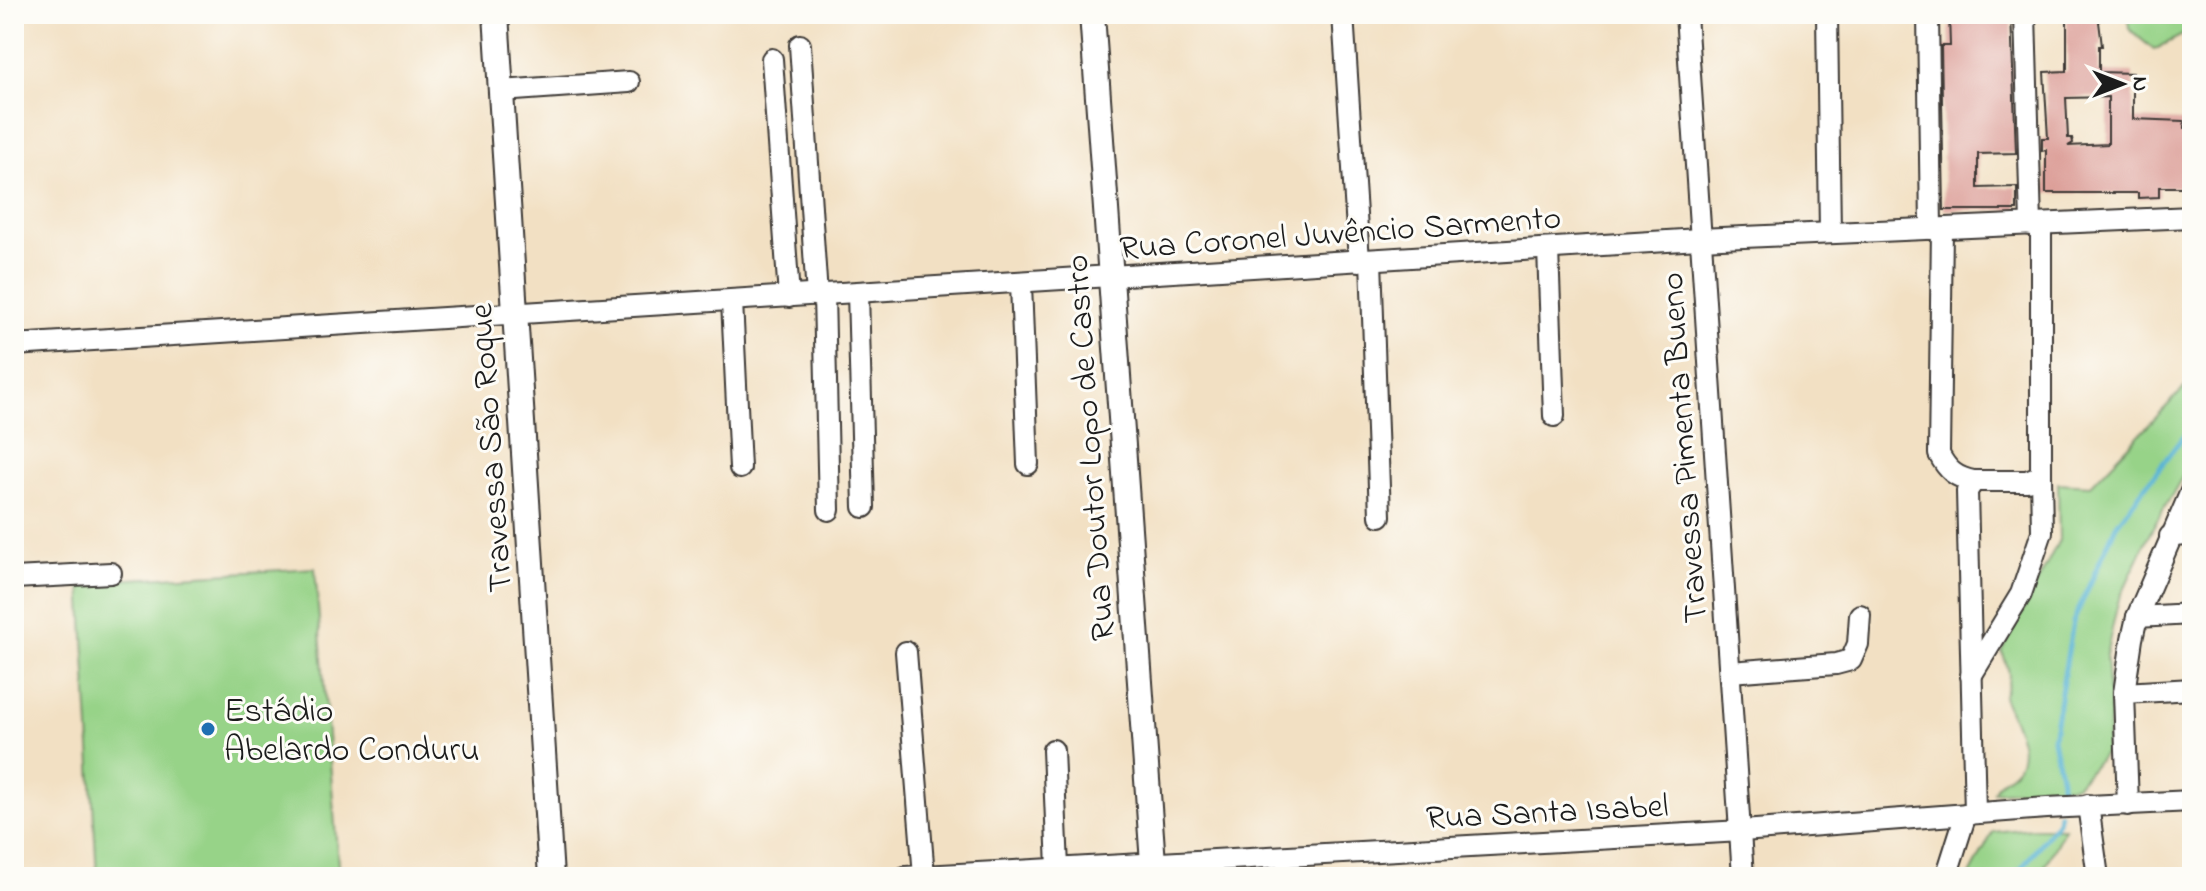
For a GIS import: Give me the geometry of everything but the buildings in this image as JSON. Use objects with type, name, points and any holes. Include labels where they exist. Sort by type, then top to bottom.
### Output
[{"type":"main road","name":"Travessa São Roque","points":[[496,14],[551,877]]},
{"type":"main road","name":"Rua Doutor Lopo de Castro","points":[[1092,14],[1153,870]]},
{"type":"street","points":[[1343,14],[1365,260],[1380,516]]},
{"type":"street","name":"Travessa Pimenta Bueno","points":[[1686,14],[1743,877]]},
{"type":"street","points":[[1827,14],[1830,233]]},
{"type":"street","points":[[1928,14],[1937,229],[1939,454],[1947,470],[1964,479],[2027,481],[2041,475]]},
{"type":"street","points":[[1971,676],[2021,594],[2042,532],[2036,225],[2025,14]]},
{"type":"street","points":[[800,45],[820,296],[829,510]]},
{"type":"street","points":[[772,59],[789,297]]},
{"type":"street","points":[[501,91],[629,82]]},
{"type":"street","name":"Rua Coronel Juvêncio Sarmento","points":[[14,345],[1699,239],[2192,217]]},
{"type":"street","points":[[1548,249],[1554,416]]},
{"type":"street","points":[[1021,284],[1028,464]]},
{"type":"street","points":[[858,293],[864,507]]},
{"type":"street","points":[[732,301],[740,468]]},
{"type":"street","points":[[1946,877],[1970,814],[1967,501],[1969,486],[1974,481]]},
{"type":"street","points":[[2128,805],[2124,693],[2137,617],[2192,489]]},
{"type":"street","points":[[2170,536],[2192,535]]},
{"type":"street","points":[[14,578],[111,573]]},
{"type":"street","points":[[2137,617],[2192,614]]},
{"type":"street","points":[[1730,672],[1836,664],[1851,660],[1858,644],[1860,615]]},
{"type":"street","points":[[906,652],[924,876]]},
{"type":"street","points":[[2124,693],[2192,689]]},
{"type":"street","points":[[1053,750],[1058,868]]},
{"type":"street","name":"Rua Santa Isabel","points":[[905,877],[1058,868],[1153,870],[2047,808],[2192,801]]},
{"type":"street","points":[[2079,877],[2097,870],[2080,806]]},
{"type":"green space","points":[[2128,14],[2192,14],[2192,30],[2154,50],[2129,29]]},
{"type":"green space","points":[[2192,380],[2192,460],[2150,533],[2118,602],[2106,655],[2110,715],[2106,752],[2075,786],[1994,792],[2000,782],[2015,770],[2022,753],[2019,734],[2003,697],[2009,674],[2002,652],[2059,540],[2058,483],[2091,485]]},
{"type":"green space","name":"Estádio Abelardo Conduru","points":[[315,568],[339,877],[97,877],[81,582]]},
{"type":"green space","points":[[2065,828],[2039,877],[1969,877],[1993,832]]},
{"type":"waterway","points":[[2060,803],[2061,780],[2053,739],[2073,622],[2116,525],[2192,425]]},
{"type":"waterway","points":[[2015,877],[2058,821],[2059,813]]},
{"type":"place","name":"Estádio Abelardo Conduru","points":[[208,729]]}]
